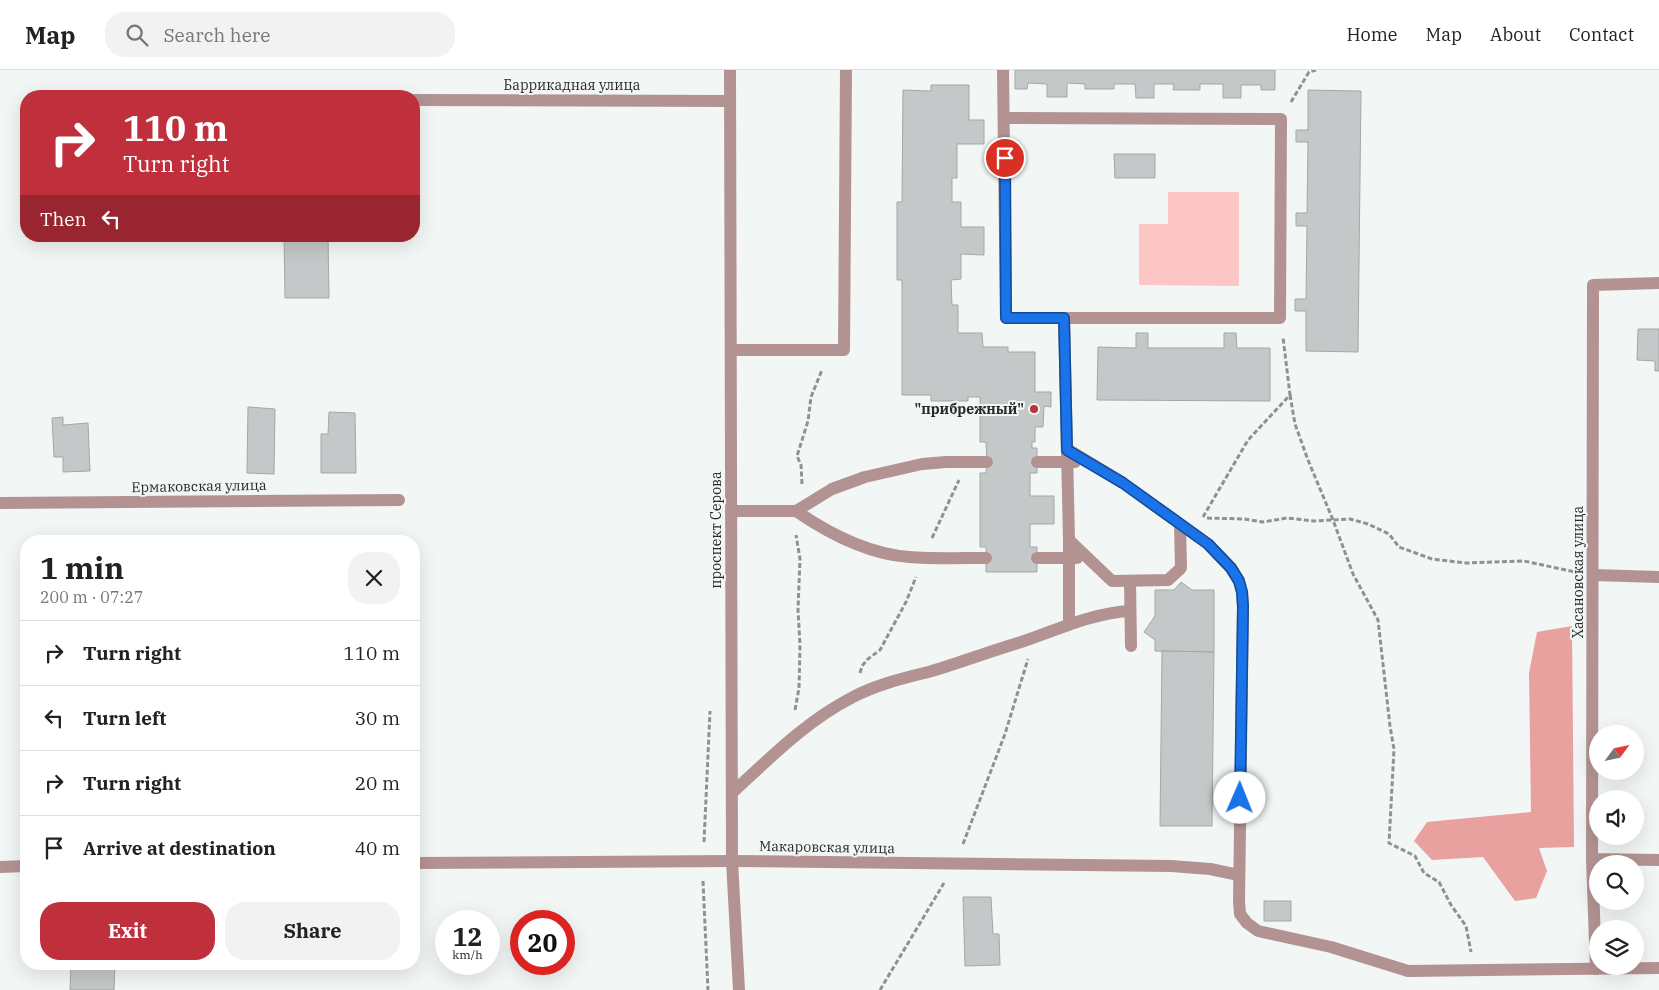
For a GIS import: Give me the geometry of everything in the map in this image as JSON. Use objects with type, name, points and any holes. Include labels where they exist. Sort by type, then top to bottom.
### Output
[{"type":"street","name":"проспект Серова","points":[[730,70],[732,861],[738,990]]},
{"type":"street","points":[[731,350],[844,350],[846,70]]},
{"type":"street","points":[[1003,70],[1006,318],[1280,318],[1281,119],[1004,118]]},
{"type":"street","name":"Баррикадная улица","points":[[420,100],[730,100]]},
{"type":"street","name":"Хасановская улица","points":[[1592,855],[1593,285],[1659,283]]},
{"type":"street","points":[[1064,318],[1069,624]]},
{"type":"street","points":[[1037,462],[1067,456],[1088,462],[1123,483],[1208,544],[1226,562],[1239,581],[1242,592],[1239,901],[1240,914],[1247,923],[1258,931],[1331,947],[1408,971],[1589,969]]},
{"type":"street","points":[[731,510],[796,511],[832,489],[865,477],[922,464],[967,461],[986,462]]},
{"type":"street","name":"Ермаковская улица","points":[[0,503],[399,500]]},
{"type":"street","points":[[796,511],[813,523],[844,539],[883,553],[910,558],[986,558]]},
{"type":"street","points":[[1069,540],[1112,582],[1168,580],[1181,568],[1180,524]]},
{"type":"street","points":[[1037,558],[1089,558]]},
{"type":"street","points":[[1593,576],[1659,577]]},
{"type":"street","points":[[1130,581],[1131,646]]},
{"type":"street","points":[[732,793],[789,740],[816,719],[853,696],[887,683],[1035,637],[1069,624],[1115,612],[1130,612]]},
{"type":"street","points":[[1644,860],[1659,860]]},
{"type":"street","name":"Макаровская улица","points":[[420,863],[732,861],[1171,866],[1210,869],[1239,875]]},
{"type":"street","points":[[0,867],[20,866]]},
{"type":"street","points":[[1644,968],[1659,968]]},
{"type":"path","points":[[1281,119],[1309,72],[1316,70]]},
{"type":"path","points":[[1280,318],[1295,424],[1353,574],[1378,620],[1394,749],[1390,843],[1415,856],[1424,874],[1439,882],[1451,905],[1466,926],[1475,970]]},
{"type":"path","points":[[789,740],[799,688],[800,559],[796,535],[796,511],[802,484],[801,466],[797,456],[808,421],[812,397],[829,350]]},
{"type":"path","points":[[1290,395],[1248,440],[1201,519],[1244,519],[1264,522],[1287,518],[1314,521],[1350,519],[1368,524],[1389,534],[1398,547],[1432,559],[1466,563],[1524,561],[1593,576]]},
{"type":"path","points":[[853,696],[862,666],[880,650],[906,602],[967,461]]},
{"type":"path","points":[[880,990],[957,863],[1005,734],[1035,637]]},
{"type":"shaded area","points":[[1168,192],[1239,192],[1239,286],[1139,285],[1139,224],[1168,224]]},
{"type":"shaded area","points":[[1572,626],[1574,847],[1539,848],[1547,871],[1536,898],[1515,901],[1483,857],[1432,860],[1414,841],[1427,822],[1531,812],[1529,673],[1537,632]]},
{"type":"building","points":[[1015,70],[1275,70],[1275,90],[1261,90],[1261,85],[1241,85],[1241,98],[1223,98],[1223,84],[1200,84],[1200,90],[1173,90],[1174,84],[1154,84],[1154,98],[1136,98],[1135,84],[1114,84],[1114,89],[1085,89],[1085,84],[1067,83],[1067,97],[1047,97],[1047,84],[1028,83],[1027,89],[1015,89]]},
{"type":"building","points":[[931,85],[969,85],[969,120],[984,120],[984,144],[957,144],[957,178],[952,178],[952,202],[961,202],[961,227],[984,227],[984,255],[961,254],[961,279],[951,280],[952,305],[958,305],[958,333],[982,333],[983,347],[1008,347],[1008,352],[1035,352],[1035,392],[1051,392],[1051,407],[1044,406],[1043,427],[1035,427],[1035,442],[1032,442],[1032,448],[1037,448],[1037,473],[1030,473],[1030,496],[1054,496],[1054,524],[1030,524],[1030,547],[1037,547],[1037,572],[986,572],[986,547],[980,547],[980,473],[986,473],[987,462],[986,442],[980,442],[980,397],[968,397],[968,401],[931,401],[931,395],[902,395],[902,280],[897,280],[897,202],[902,202],[903,90],[931,91]]},
{"type":"building","points":[[1308,90],[1361,91],[1358,352],[1306,351],[1306,311],[1295,311],[1295,299],[1306,299],[1307,226],[1296,226],[1296,213],[1307,213],[1308,142],[1296,142],[1296,130],[1308,130]]},
{"type":"building","points":[[1114,154],[1155,154],[1155,178],[1115,178]]},
{"type":"building","points":[[284,242],[328,242],[329,298],[285,298]]},
{"type":"building","points":[[1638,329],[1659,329],[1659,371],[1655,371],[1655,361],[1637,360]]},
{"type":"building","points":[[1136,333],[1148,333],[1148,348],[1224,348],[1224,333],[1236,333],[1237,348],[1270,348],[1270,401],[1097,400],[1098,347],[1136,348]]},
{"type":"building","points":[[248,407],[275,409],[274,474],[247,473]]},
{"type":"building","points":[[329,412],[355,413],[356,473],[321,473],[321,434],[328,434]]},
{"type":"building","points":[[63,417],[63,425],[88,423],[90,471],[63,472],[63,457],[54,457],[52,418]]},
{"type":"building","points":[[1181,582],[1192,590],[1214,590],[1214,652],[1155,651],[1155,640],[1144,632],[1155,616],[1155,590],[1174,590]]},
{"type":"building","points":[[1162,651],[1214,652],[1212,826],[1160,826]]},
{"type":"building","points":[[963,897],[991,897],[993,934],[999,934],[1000,965],[965,966]]},
{"type":"building","points":[[1264,901],[1291,901],[1291,921],[1264,921]]},
{"type":"building","points":[[71,970],[115,970],[114,990],[70,990]]},
{"type":"place","name":"\"прибрежный\"","points":[[1034,409]]},
{"type":"route","points":[[1005,158],[1006,318],[1064,318],[1067,450],[1123,483],[1208,544],[1231,568],[1239,581],[1243,606],[1240,798]]}]
